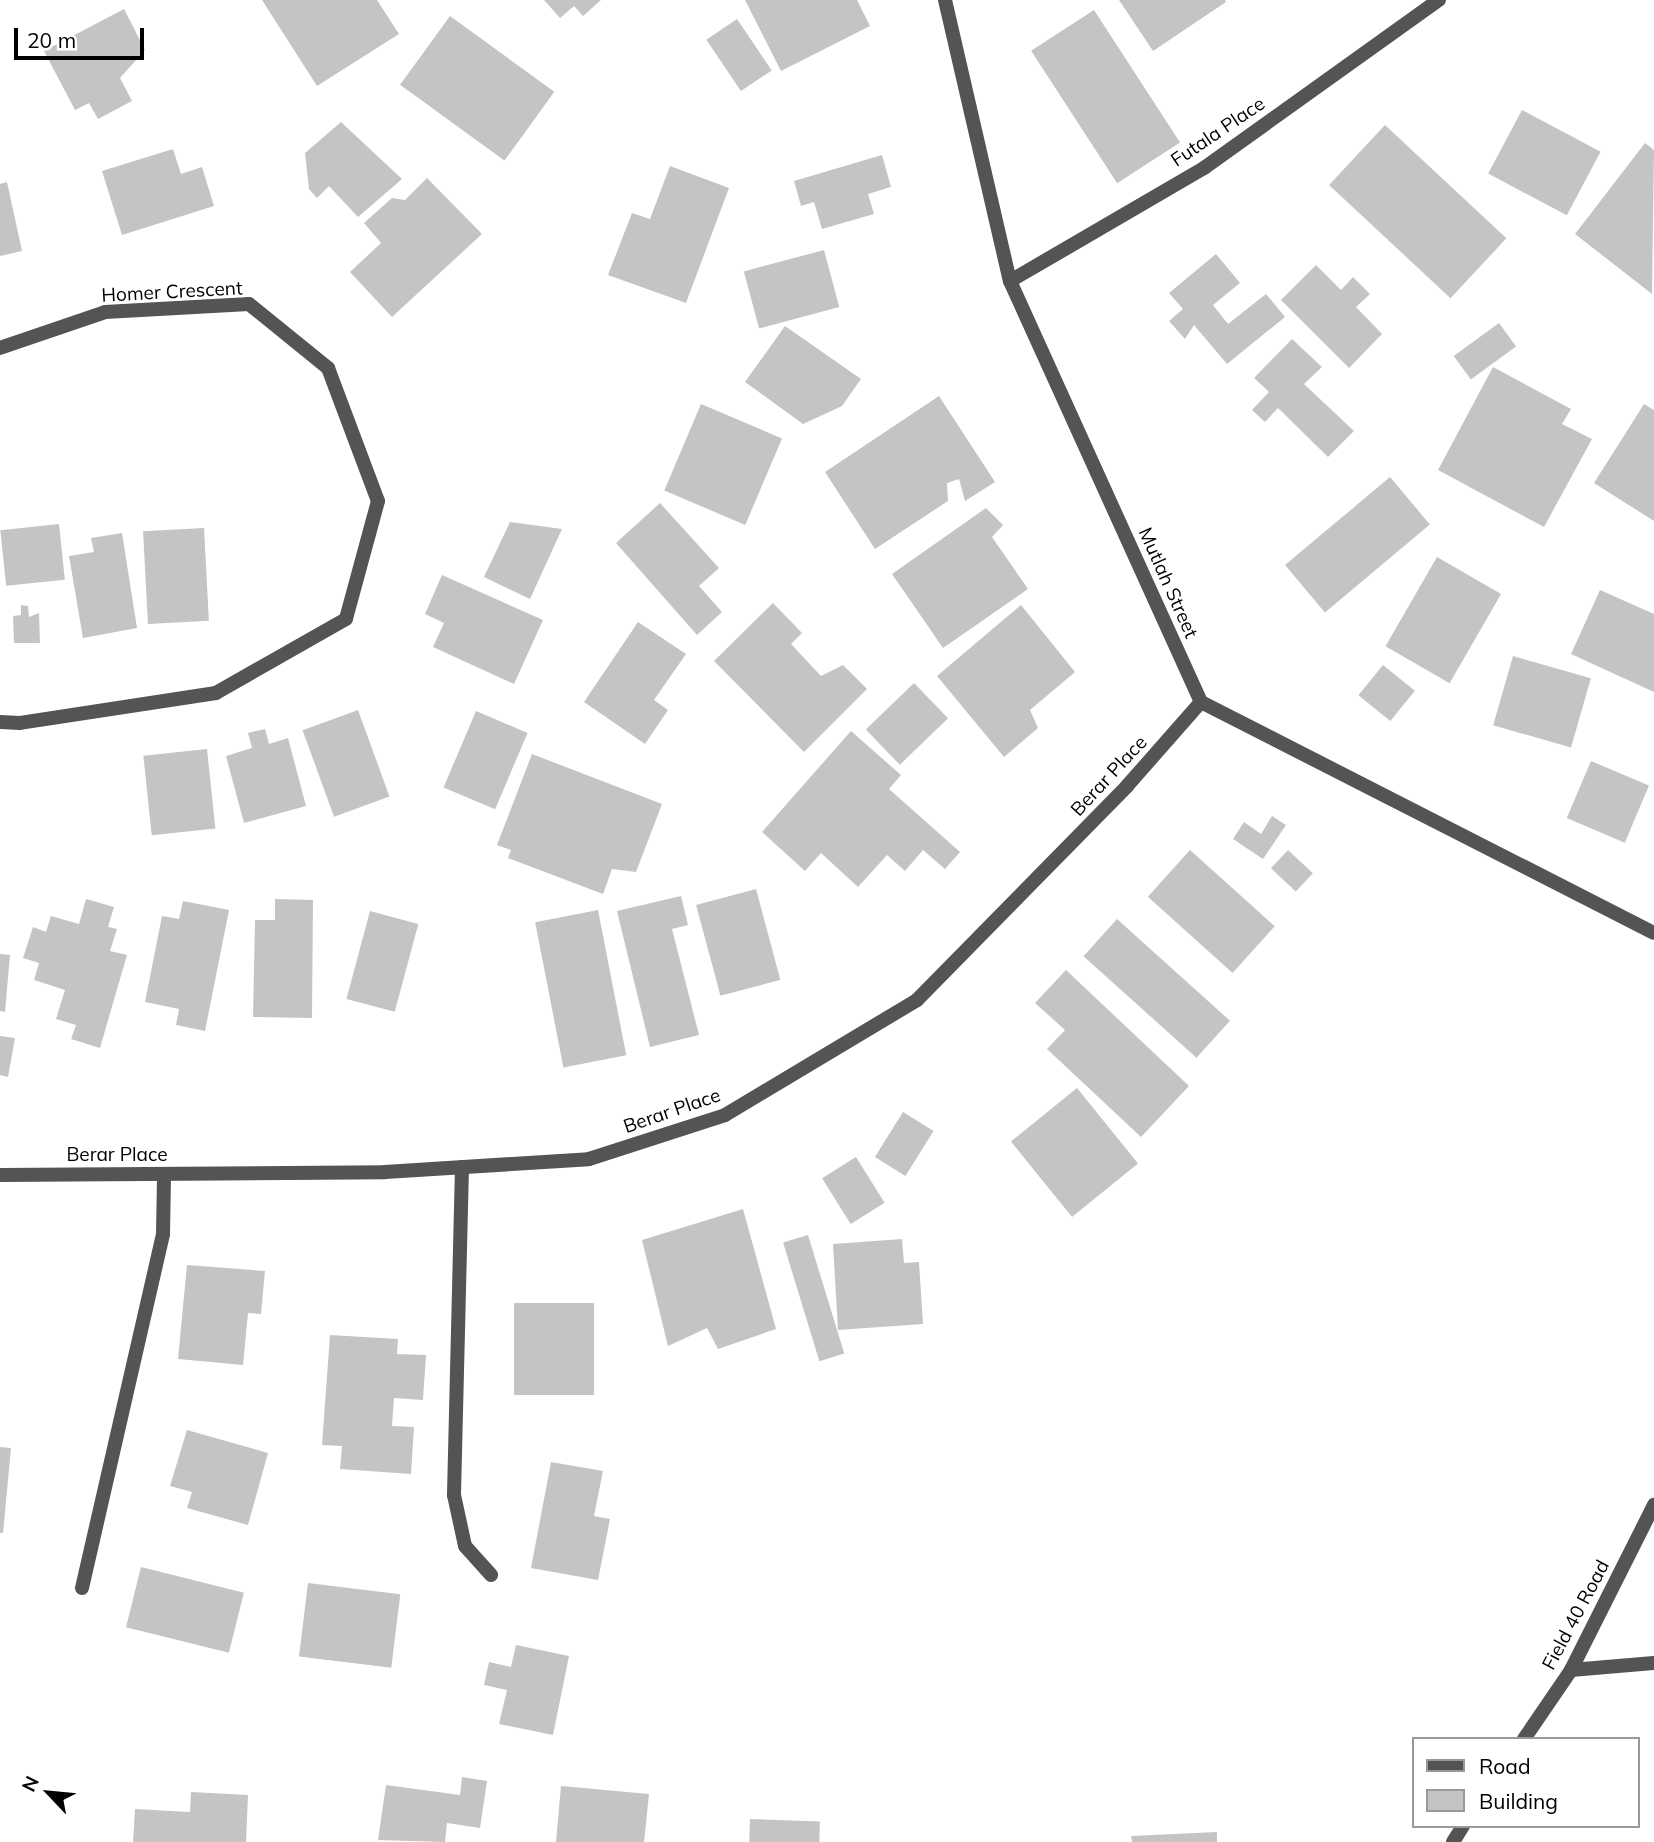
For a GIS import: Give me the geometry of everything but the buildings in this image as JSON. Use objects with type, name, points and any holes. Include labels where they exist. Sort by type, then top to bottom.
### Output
[{"type":"street","name":"Mutlah Street","points":[[945,0],[1010,281],[1201,702]]},
{"type":"street","name":"Futala Place","points":[[1010,281],[1204,168],[1439,0]]},
{"type":"street","name":"Homer Crescent","points":[[0,348],[105,312],[249,304],[328,368],[378,501],[346,619],[216,693],[20,723],[0,722]]},
{"type":"street","points":[[1201,702],[1654,933]]},
{"type":"street","name":"Berar Place","points":[[0,1175],[462,1167],[589,1159],[724,1115],[917,1000],[1118,796],[1201,702]]},
{"type":"street","points":[[462,1167],[454,1494],[465,1546],[491,1575]]},
{"type":"street","points":[[82,1588],[163,1234],[164,1174]]},
{"type":"street","name":"Field 40 Road","points":[[1525,1737],[1571,1670],[1654,1505]]},
{"type":"street","points":[[1571,1670],[1654,1663]]}]
